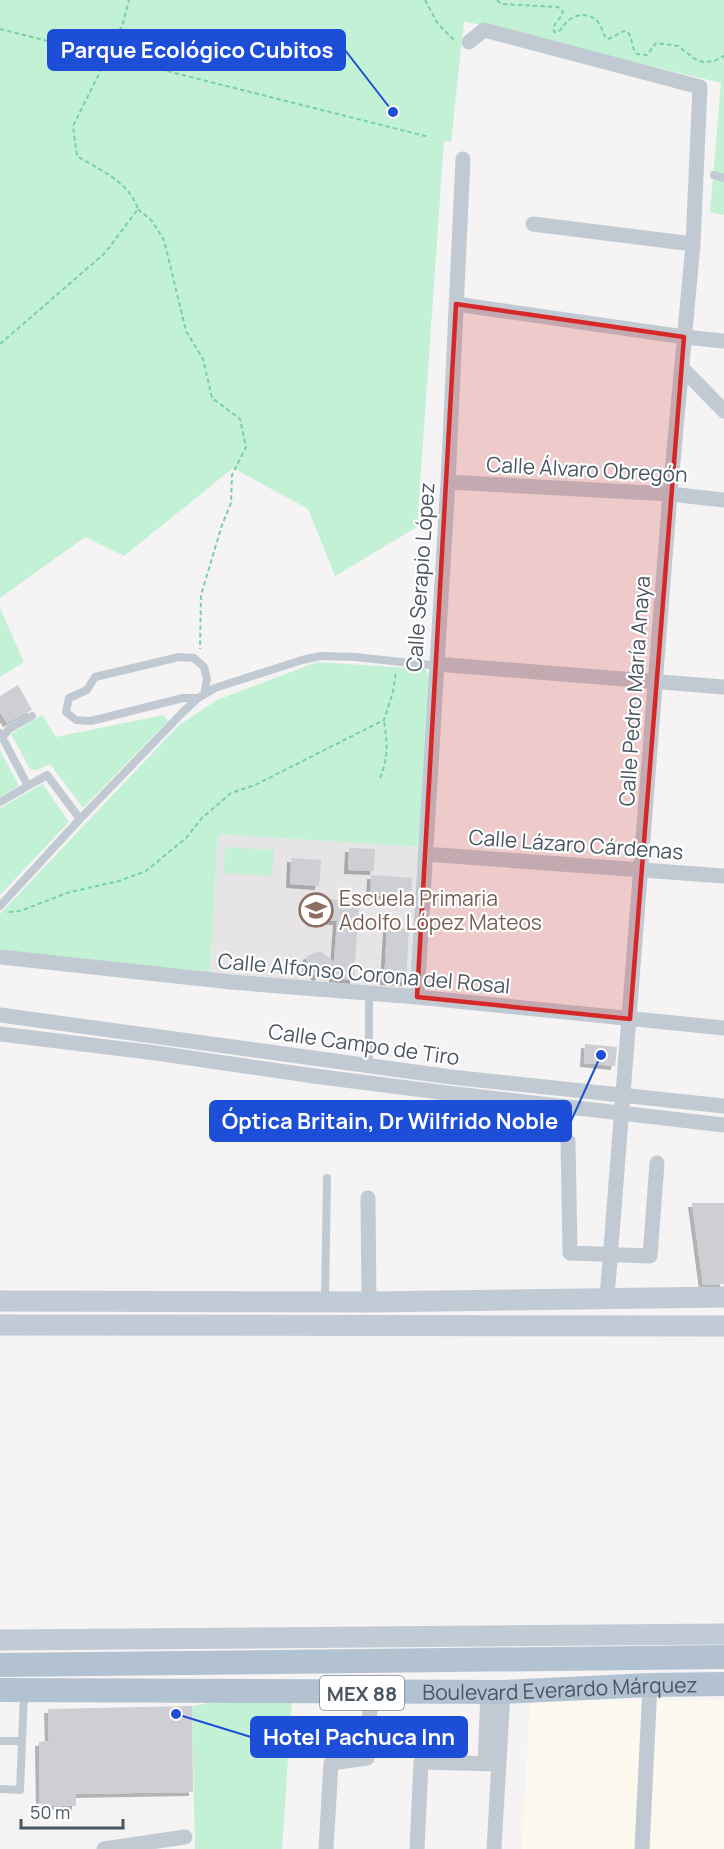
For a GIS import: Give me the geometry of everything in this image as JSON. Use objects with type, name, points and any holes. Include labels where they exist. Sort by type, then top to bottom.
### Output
[{"type":"main road","points":[[0,1300],[369,1302],[724,1297]]},
{"type":"main road","points":[[346,1301],[346,1325]]},
{"type":"main road","points":[[0,1325],[724,1326]]},
{"type":"main road","points":[[0,1640],[724,1634]]},
{"type":"main road","name":"MEX 88","points":[[0,1665],[724,1656]]},
{"type":"main road","name":"Boulevard Everardo Márquez","points":[[12,1690],[495,1692],[724,1684]]},
{"type":"street","name":"Calle Pedro María Anaya","points":[[469,42],[484,30],[700,87],[693,244],[670,494],[607,1298]]},
{"type":"street","name":"Calle Serapio López","points":[[417,997],[448,482],[463,159]]},
{"type":"street","points":[[533,225],[693,244]]},
{"type":"street","points":[[456,304],[724,342]]},
{"type":"street","points":[[682,368],[724,411]]},
{"type":"street","name":"Calle Álvaro Obregón","points":[[448,482],[670,494],[724,500]]},
{"type":"street","points":[[436,664],[724,687]]},
{"type":"street","name":"Calle Lázaro Cárdenas","points":[[425,854],[724,876]]},
{"type":"street","name":"Calle Alfonso Corona del Rosal","points":[[0,957],[231,982],[417,997],[724,1028]]},
{"type":"street","name":"Calle Campo de Tiro","points":[[0,1015],[451,1077],[724,1106]]},
{"type":"street","points":[[22,1036],[25,1018]]},
{"type":"street","name":"Calle Campo de Tiro","points":[[0,1034],[156,1053],[314,1076],[724,1125]]},
{"type":"street","points":[[156,1053],[158,1035]]},
{"type":"street","points":[[314,1076],[316,1059]]},
{"type":"street","points":[[568,1141],[570,1253],[650,1256],[657,1163]]},
{"type":"street","points":[[368,1198],[369,1302]]},
{"type":"street","points":[[642,1849],[650,1685]]},
{"type":"street","points":[[494,1849],[492,1764],[495,1692]]},
{"type":"street","points":[[326,1849],[331,1763],[367,1758],[371,1693]]},
{"type":"street","points":[[417,1849],[421,1762],[492,1764]]},
{"type":"street","points":[[104,1849],[140,1847],[185,1837]]},
{"type":"lane","points":[[714,175],[724,178]]},
{"type":"lane","points":[[0,906],[80,819],[201,696],[207,679],[204,668],[194,658],[179,657],[95,677],[87,690],[69,698],[66,712],[76,720],[92,721],[183,698],[201,696],[226,684],[321,656],[436,664]]},
{"type":"lane","points":[[28,786],[1,735],[32,716]]},
{"type":"lane","points":[[0,802],[47,775],[80,819]]},
{"type":"lane","points":[[369,993],[369,1066]]},
{"type":"lane","points":[[325,1301],[327,1178]]},
{"type":"lane","points":[[0,1789],[20,1790],[21,1741],[12,1690]]},
{"type":"lane","points":[[0,1741],[21,1741]]},
{"type":"path","points":[[129,0],[123,23],[73,126],[77,156],[117,180],[134,198],[138,209],[152,220],[164,240],[186,331],[202,359],[212,398],[240,419],[246,447],[232,475],[231,503],[201,595],[201,648],[194,658]]},
{"type":"path","points":[[425,0],[438,24],[462,48],[469,42]]},
{"type":"path","points":[[497,0],[501,4],[558,7],[563,12],[555,23],[554,32],[562,29],[569,19],[583,15],[591,16],[598,22],[607,39],[611,39],[622,31],[627,31],[632,38],[632,49],[637,54],[647,55],[656,43],[678,46],[695,60],[704,62],[714,61],[724,56]]},
{"type":"path","points":[[0,29],[429,136]]},
{"type":"path","points":[[0,344],[105,253],[138,209]]},
{"type":"path","points":[[380,777],[386,762],[387,741],[384,720],[393,692],[397,661]]},
{"type":"path","points":[[6,913],[20,911],[70,892],[119,881],[146,872],[186,838],[202,818],[231,793],[255,785],[384,720]]},
{"type":"highlighted area","points":[[456,304],[684,337],[630,1019],[417,997]]},
{"type":"shaded area","name":"Escuela Primaria Adolfo López Mateos","points":[[218,834],[421,847],[414,991],[210,974]]},
{"type":"shaded area","points":[[724,1700],[724,1849],[522,1849],[530,1701]]},
{"type":"green space","points":[[0,0],[724,0],[724,215],[710,212],[721,83],[464,21],[451,142],[444,141],[417,527],[335,576],[308,509],[233,468],[124,556],[85,537],[0,598]]},
{"type":"green space","points":[[0,608],[24,662],[0,677]]},
{"type":"green space","points":[[317,662],[425,669],[430,676],[421,847],[218,834],[210,974],[0,951],[0,914],[179,725],[217,700]]},
{"type":"green space","points":[[42,715],[56,737],[163,715],[168,721],[83,808],[50,764],[37,770],[30,769],[11,734]]},
{"type":"green space","points":[[0,750],[19,786],[0,797]]},
{"type":"green space","points":[[43,784],[69,822],[0,895],[0,808]]},
{"type":"green space","points":[[225,847],[274,850],[272,876],[224,873]]},
{"type":"green space","points":[[292,1701],[282,1849],[195,1849],[192,1706],[208,1703]]},
{"type":"building","points":[[18,685],[32,710],[7,723],[0,712],[0,696]]},
{"type":"building","points":[[349,848],[375,849],[374,871],[348,870]]},
{"type":"building","points":[[291,858],[321,860],[319,886],[290,884]]},
{"type":"building","points":[[371,875],[412,878],[411,897],[370,895]]},
{"type":"building","points":[[320,898],[359,902],[354,980],[333,978],[333,969],[317,977],[306,969],[307,956],[320,951],[334,962],[337,921],[318,920]]},
{"type":"building","points":[[387,928],[409,929],[406,982],[384,981]]},
{"type":"building","points":[[585,1044],[617,1047],[615,1066],[584,1063]]},
{"type":"building","points":[[692,1203],[724,1203],[724,1284],[703,1285]]},
{"type":"building","points":[[192,1706],[193,1792],[76,1794],[76,1806],[40,1806],[39,1742],[49,1741],[48,1709]]},
{"type":"place","name":"Parque Ecológico Cubitos","points":[[393,112]]},
{"type":"place","name":"Escuela Primaria Adolfo López Mateos","points":[[316,910]]},
{"type":"place","name":"Óptica Britain, Dr Wilfrido Noble","points":[[601,1055]]},
{"type":"place","name":"Hotel Pachuca Inn","points":[[176,1714]]}]
